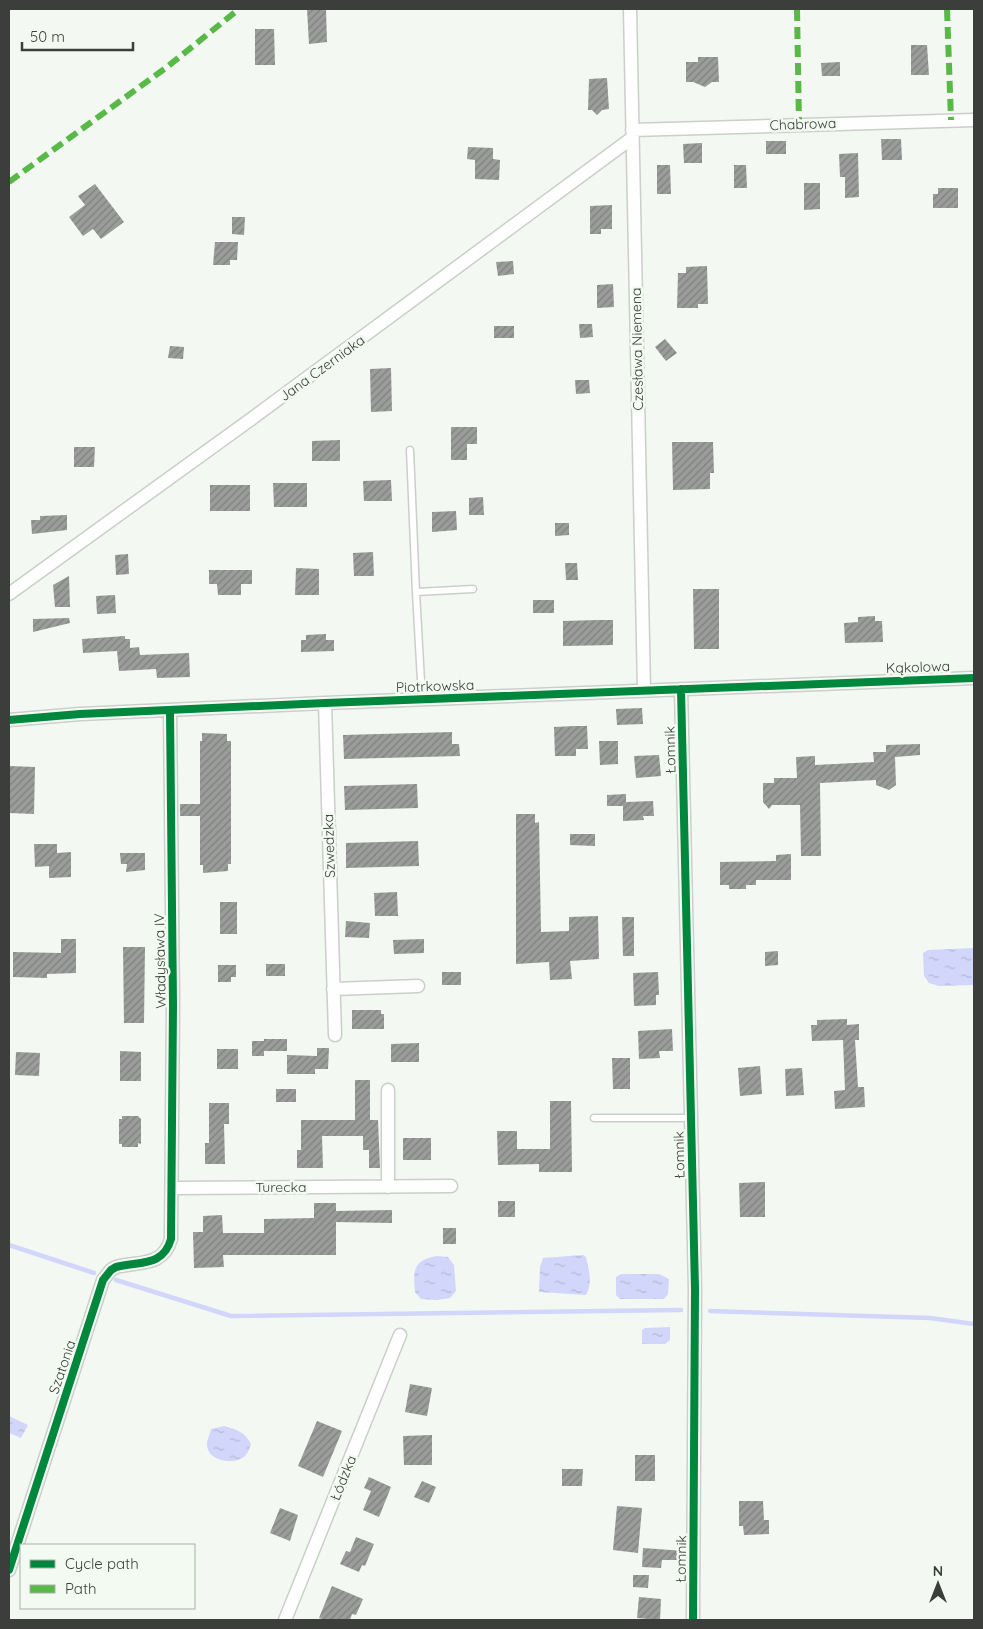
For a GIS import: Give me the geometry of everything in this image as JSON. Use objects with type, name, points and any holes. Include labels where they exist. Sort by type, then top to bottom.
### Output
[{"type":"street","name":"Czesława Niemena","points":[[630,9],[644,690]]},
{"type":"street","name":"Chabrowa","points":[[632,134],[974,120]]},
{"type":"street","name":"Jana Czerniaka","points":[[9,594],[254,417],[632,134]]},
{"type":"street","name":"Kąkolowa","points":[[863,682],[974,678]]},
{"type":"street","name":"Piotrkowska","points":[[9,720],[325,703],[863,682]]},
{"type":"street","name":"Łomnik","points":[[681,689],[695,1289],[693,1620]]},
{"type":"street","name":"Szwedzka","points":[[325,703],[335,1035]]},
{"type":"street","name":"Władysława IV","points":[[170,710],[172,1212]]},
{"type":"street","points":[[333,989],[418,986]]},
{"type":"street","points":[[388,1090],[388,1187]]},
{"type":"street","name":"Turecka","points":[[173,1188],[451,1186]]},
{"type":"street","name":"Szatonia","points":[[9,1570],[103,1280],[116,1267],[162,1256],[168,1249],[171,1239],[172,1212]]},
{"type":"street","name":"Łódzka","points":[[285,1620],[400,1335]]},
{"type":"lane","points":[[410,450],[422,699]]},
{"type":"lane","points":[[416,592],[473,590]]},
{"type":"lane","points":[[594,1118],[691,1118]]},
{"type":"water","points":[[974,948],[974,985],[939,986],[929,983],[924,976],[923,953],[928,950]]},
{"type":"water","points":[[583,1255],[586,1257],[590,1276],[586,1295],[539,1292],[540,1267],[543,1258]]},
{"type":"water","points":[[437,1256],[448,1257],[454,1265],[456,1291],[450,1298],[437,1300],[421,1299],[415,1292],[414,1278],[416,1267],[423,1260]]},
{"type":"water","points":[[621,1274],[659,1274],[669,1279],[668,1294],[664,1299],[620,1299],[616,1295],[616,1277]]},
{"type":"water","points":[[670,1327],[670,1340],[665,1344],[642,1344],[642,1330],[645,1328]]},
{"type":"water","points":[[9,1416],[28,1425],[21,1438],[9,1433]]},
{"type":"water","points":[[224,1426],[240,1432],[246,1437],[251,1444],[246,1455],[230,1461],[217,1459],[212,1455],[207,1445],[211,1429]]},
{"type":"building","points":[[307,9],[326,9],[327,42],[309,44]]},
{"type":"building","points":[[255,29],[274,29],[275,65],[255,65]]},
{"type":"building","points":[[911,45],[927,45],[929,75],[911,75]]},
{"type":"building","points":[[698,57],[718,57],[719,82],[712,82],[705,87],[693,82],[686,82],[686,62],[698,62]]},
{"type":"building","points":[[840,62],[840,76],[822,76],[821,63]]},
{"type":"building","points":[[607,78],[609,109],[602,110],[597,115],[592,110],[588,110],[589,79]]},
{"type":"building","points":[[881,139],[901,139],[902,160],[882,160]]},
{"type":"building","points":[[766,141],[786,141],[786,154],[766,154]]},
{"type":"building","points":[[702,143],[702,163],[684,163],[683,144]]},
{"type":"building","points":[[468,147],[493,148],[493,159],[500,160],[499,180],[475,179],[475,160],[467,159]]},
{"type":"building","points":[[858,153],[859,197],[845,198],[845,177],[840,177],[839,154]]},
{"type":"building","points":[[657,165],[670,165],[671,194],[657,194]]},
{"type":"building","points":[[734,165],[746,165],[747,188],[734,188]]},
{"type":"building","points":[[804,183],[820,183],[820,209],[804,210]]},
{"type":"building","points":[[95,184],[124,222],[101,239],[93,229],[83,236],[69,217],[85,205],[78,196]]},
{"type":"building","points":[[938,188],[958,188],[958,208],[933,208],[933,194],[938,194]]},
{"type":"building","points":[[612,205],[612,229],[601,229],[601,234],[590,234],[590,206]]},
{"type":"building","points":[[232,217],[245,217],[244,235],[232,234]]},
{"type":"building","points":[[215,242],[238,242],[237,260],[230,260],[230,265],[213,265]]},
{"type":"building","points":[[513,261],[514,274],[498,276],[496,262]]},
{"type":"building","points":[[707,266],[708,304],[698,304],[698,308],[677,308],[678,273],[686,273],[686,267]]},
{"type":"building","points":[[613,284],[614,307],[597,308],[597,285]]},
{"type":"building","points":[[579,324],[592,324],[593,337],[580,338]]},
{"type":"building","points":[[494,326],[514,326],[514,338],[494,338]]},
{"type":"building","points":[[665,339],[677,353],[666,361],[655,347]]},
{"type":"building","points":[[170,346],[184,347],[183,359],[168,358]]},
{"type":"building","points":[[391,368],[392,411],[371,412],[370,369]]},
{"type":"building","points":[[575,380],[589,380],[590,393],[576,394]]},
{"type":"building","points":[[451,427],[477,427],[477,444],[467,444],[467,460],[451,460]]},
{"type":"building","points":[[340,440],[340,461],[312,461],[312,441]]},
{"type":"building","points":[[672,442],[713,442],[714,473],[710,473],[710,489],[673,490]]},
{"type":"building","points":[[74,447],[95,447],[94,467],[74,467]]},
{"type":"building","points":[[391,480],[392,501],[364,501],[363,481]]},
{"type":"building","points":[[273,483],[307,483],[307,507],[274,507]]},
{"type":"building","points":[[210,485],[250,485],[250,511],[210,511]]},
{"type":"building","points":[[483,497],[484,515],[469,515],[469,498]]},
{"type":"building","points":[[456,511],[457,530],[432,532],[432,512]]},
{"type":"building","points":[[67,515],[67,530],[32,534],[31,520],[40,520],[40,516]]},
{"type":"building","points":[[555,523],[569,523],[569,535],[555,536]]},
{"type":"building","points":[[373,552],[374,576],[354,576],[353,553]]},
{"type":"building","points":[[128,554],[129,574],[116,575],[115,555]]},
{"type":"building","points":[[565,563],[577,563],[578,580],[566,580]]},
{"type":"building","points":[[296,568],[319,569],[319,595],[295,595]]},
{"type":"building","points":[[209,570],[252,570],[252,584],[241,584],[241,595],[218,595],[217,584],[209,584]]},
{"type":"building","points":[[69,576],[70,607],[55,607],[53,585]]},
{"type":"building","points":[[693,589],[719,589],[719,649],[694,649]]},
{"type":"building","points":[[115,595],[116,613],[97,614],[96,596]]},
{"type":"building","points":[[533,600],[554,600],[554,613],[533,613]]},
{"type":"building","points":[[875,616],[875,621],[882,621],[883,642],[845,643],[844,623],[858,622],[858,617]]},
{"type":"building","points":[[69,618],[70,623],[33,632],[33,619]]},
{"type":"building","points":[[613,620],[613,645],[563,646],[563,621]]},
{"type":"building","points":[[326,634],[326,640],[334,640],[334,651],[301,652],[301,640],[306,640],[306,635]]},
{"type":"building","points":[[125,636],[125,639],[130,639],[130,648],[139,647],[140,655],[189,653],[190,677],[157,678],[156,669],[119,671],[117,651],[83,653],[82,639]]},
{"type":"building","points":[[642,708],[643,724],[617,725],[616,709]]},
{"type":"building","points":[[587,726],[588,749],[576,749],[576,756],[555,756],[554,727]]},
{"type":"building","points":[[452,732],[452,744],[459,744],[460,756],[344,759],[343,735]]},
{"type":"building","points":[[202,733],[227,734],[227,741],[231,741],[231,864],[228,864],[228,871],[203,873],[203,865],[200,865],[200,816],[180,816],[180,804],[200,804],[200,741],[202,741]]},
{"type":"building","points":[[599,741],[618,741],[618,764],[600,765]]},
{"type":"building","points":[[920,744],[920,755],[895,757],[896,785],[889,790],[876,785],[876,780],[820,783],[821,856],[801,856],[800,805],[772,805],[769,809],[763,802],[763,783],[774,783],[774,778],[797,778],[796,757],[815,756],[815,765],[874,762],[873,752],[886,752],[886,745]]},
{"type":"building","points":[[659,755],[661,776],[636,778],[634,756]]},
{"type":"building","points":[[9,766],[35,767],[34,814],[9,813]]},
{"type":"building","points":[[417,784],[418,808],[345,810],[344,786]]},
{"type":"building","points":[[626,794],[626,802],[653,801],[654,816],[643,816],[644,820],[623,821],[623,806],[607,806],[607,795]]},
{"type":"building","points":[[516,814],[535,814],[535,823],[539,822],[541,932],[569,931],[569,917],[598,916],[599,959],[570,961],[572,979],[550,980],[549,962],[516,964]]},
{"type":"building","points":[[570,834],[595,834],[595,846],[570,845]]},
{"type":"building","points":[[418,841],[419,866],[346,868],[346,843]]},
{"type":"building","points":[[34,844],[57,844],[57,853],[71,852],[71,877],[49,878],[49,866],[35,867]]},
{"type":"building","points":[[120,853],[145,853],[145,870],[126,872],[127,864],[121,864]]},
{"type":"building","points":[[791,854],[791,880],[756,880],[756,885],[746,885],[746,889],[729,889],[729,885],[720,885],[720,862],[776,861],[776,855]]},
{"type":"building","points":[[397,892],[398,916],[375,916],[374,893]]},
{"type":"building","points":[[220,902],[237,902],[237,934],[220,934]]},
{"type":"building","points":[[622,917],[634,917],[634,956],[623,956]]},
{"type":"building","points":[[346,921],[370,923],[369,938],[345,937]]},
{"type":"building","points":[[61,939],[76,939],[76,973],[47,974],[47,978],[13,977],[13,952],[61,953]]},
{"type":"building","points":[[424,939],[424,953],[394,954],[393,940]]},
{"type":"building","points":[[123,947],[145,947],[144,1023],[124,1023]]},
{"type":"building","points":[[778,951],[778,965],[765,966],[765,952]]},
{"type":"building","points":[[266,964],[285,964],[285,976],[266,976]]},
{"type":"building","points":[[218,965],[236,965],[236,977],[231,977],[231,982],[218,982]]},
{"type":"building","points":[[442,972],[461,972],[461,985],[442,985]]},
{"type":"building","points":[[658,972],[659,995],[656,995],[656,1005],[634,1006],[633,973]]},
{"type":"building","points":[[352,1010],[381,1010],[381,1014],[384,1014],[384,1029],[352,1029]]},
{"type":"building","points":[[847,1019],[847,1025],[859,1024],[859,1040],[855,1040],[858,1087],[864,1087],[865,1107],[835,1109],[834,1091],[845,1090],[843,1040],[812,1041],[811,1025],[817,1025],[817,1020]]},
{"type":"building","points":[[672,1029],[673,1051],[659,1051],[660,1058],[639,1059],[638,1031]]},
{"type":"building","points":[[264,1039],[287,1039],[287,1051],[264,1051],[264,1056],[252,1056],[252,1041],[264,1041]]},
{"type":"building","points":[[419,1043],[419,1062],[391,1062],[391,1044]]},
{"type":"building","points":[[317,1048],[329,1048],[328,1069],[315,1069],[315,1074],[287,1074],[287,1055],[317,1056]]},
{"type":"building","points":[[217,1049],[238,1049],[238,1069],[217,1069]]},
{"type":"building","points":[[120,1051],[141,1052],[141,1081],[120,1081]]},
{"type":"building","points":[[16,1052],[40,1053],[39,1076],[15,1075]]},
{"type":"building","points":[[612,1058],[630,1058],[630,1089],[613,1089]]},
{"type":"building","points":[[760,1066],[762,1094],[740,1096],[738,1068]]},
{"type":"building","points":[[802,1068],[804,1095],[786,1096],[785,1069]]},
{"type":"building","points":[[355,1080],[370,1080],[370,1120],[378,1120],[380,1168],[369,1168],[369,1150],[363,1150],[363,1136],[322,1136],[323,1168],[297,1168],[297,1150],[301,1150],[301,1120],[355,1120]]},
{"type":"building","points":[[276,1089],[296,1089],[296,1102],[276,1102]]},
{"type":"building","points":[[550,1101],[571,1101],[572,1172],[539,1172],[539,1164],[498,1165],[497,1131],[517,1131],[517,1149],[550,1149]]},
{"type":"building","points":[[209,1103],[229,1103],[229,1124],[224,1124],[225,1164],[205,1164],[205,1143],[209,1143]]},
{"type":"building","points":[[122,1116],[138,1116],[141,1119],[141,1144],[138,1143],[138,1147],[122,1147],[122,1144],[119,1144],[119,1119],[122,1119]]},
{"type":"building","points":[[403,1138],[431,1138],[431,1160],[403,1160]]},
{"type":"building","points":[[765,1182],[765,1217],[740,1217],[739,1183]]},
{"type":"building","points":[[498,1201],[515,1201],[515,1217],[498,1217]]},
{"type":"building","points":[[314,1203],[336,1203],[336,1211],[392,1210],[392,1223],[336,1222],[336,1255],[223,1255],[224,1267],[194,1268],[193,1232],[203,1232],[203,1216],[222,1215],[223,1233],[264,1233],[264,1219],[314,1218]]},
{"type":"building","points":[[443,1228],[456,1228],[456,1244],[443,1244]]},
{"type":"building","points":[[410,1384],[432,1388],[427,1416],[405,1412]]},
{"type":"building","points":[[317,1421],[342,1431],[323,1477],[298,1466]]},
{"type":"building","points":[[432,1435],[432,1465],[404,1465],[403,1436]]},
{"type":"building","points":[[635,1455],[655,1455],[655,1481],[635,1481]]},
{"type":"building","points":[[562,1469],[583,1469],[582,1486],[562,1486]]},
{"type":"building","points":[[369,1477],[391,1487],[379,1517],[363,1510],[371,1491],[364,1488]]},
{"type":"building","points":[[422,1481],[436,1487],[429,1503],[414,1497]]},
{"type":"building","points":[[739,1501],[763,1501],[764,1520],[769,1520],[769,1534],[744,1535],[743,1526],[739,1526]]},
{"type":"building","points":[[617,1506],[642,1508],[638,1553],[613,1550]]},
{"type":"building","points":[[280,1508],[298,1515],[290,1541],[270,1533]]},
{"type":"building","points":[[356,1537],[374,1544],[365,1566],[362,1565],[359,1572],[340,1564],[346,1551],[350,1552]]},
{"type":"building","points":[[643,1548],[685,1551],[685,1560],[662,1560],[661,1568],[642,1567]]},
{"type":"building","points":[[633,1575],[649,1575],[648,1588],[633,1587]]},
{"type":"building","points":[[332,1586],[363,1599],[356,1615],[352,1614],[350,1620],[325,1620],[319,1618]]},
{"type":"building","points":[[639,1597],[661,1599],[660,1620],[637,1618]]},
{"type":"waterway","points":[[9,1245],[94,1273]]},
{"type":"waterway","points":[[116,1280],[231,1316],[681,1310]]},
{"type":"waterway","points":[[710,1311],[930,1318],[974,1324]]},
{"type":"marked path","points":[[9,182],[167,67],[239,9]]},
{"type":"marked path","points":[[797,9],[799,124]]},
{"type":"marked path","points":[[947,9],[951,120]]},
{"type":"cycle path","points":[[9,720],[80,714],[325,703],[974,678]]},
{"type":"cycle path","points":[[681,689],[695,1289],[693,1620]]},
{"type":"cycle path","points":[[9,1570],[103,1280],[116,1267],[156,1259],[167,1248],[171,1239],[173,1005],[170,710]]}]
